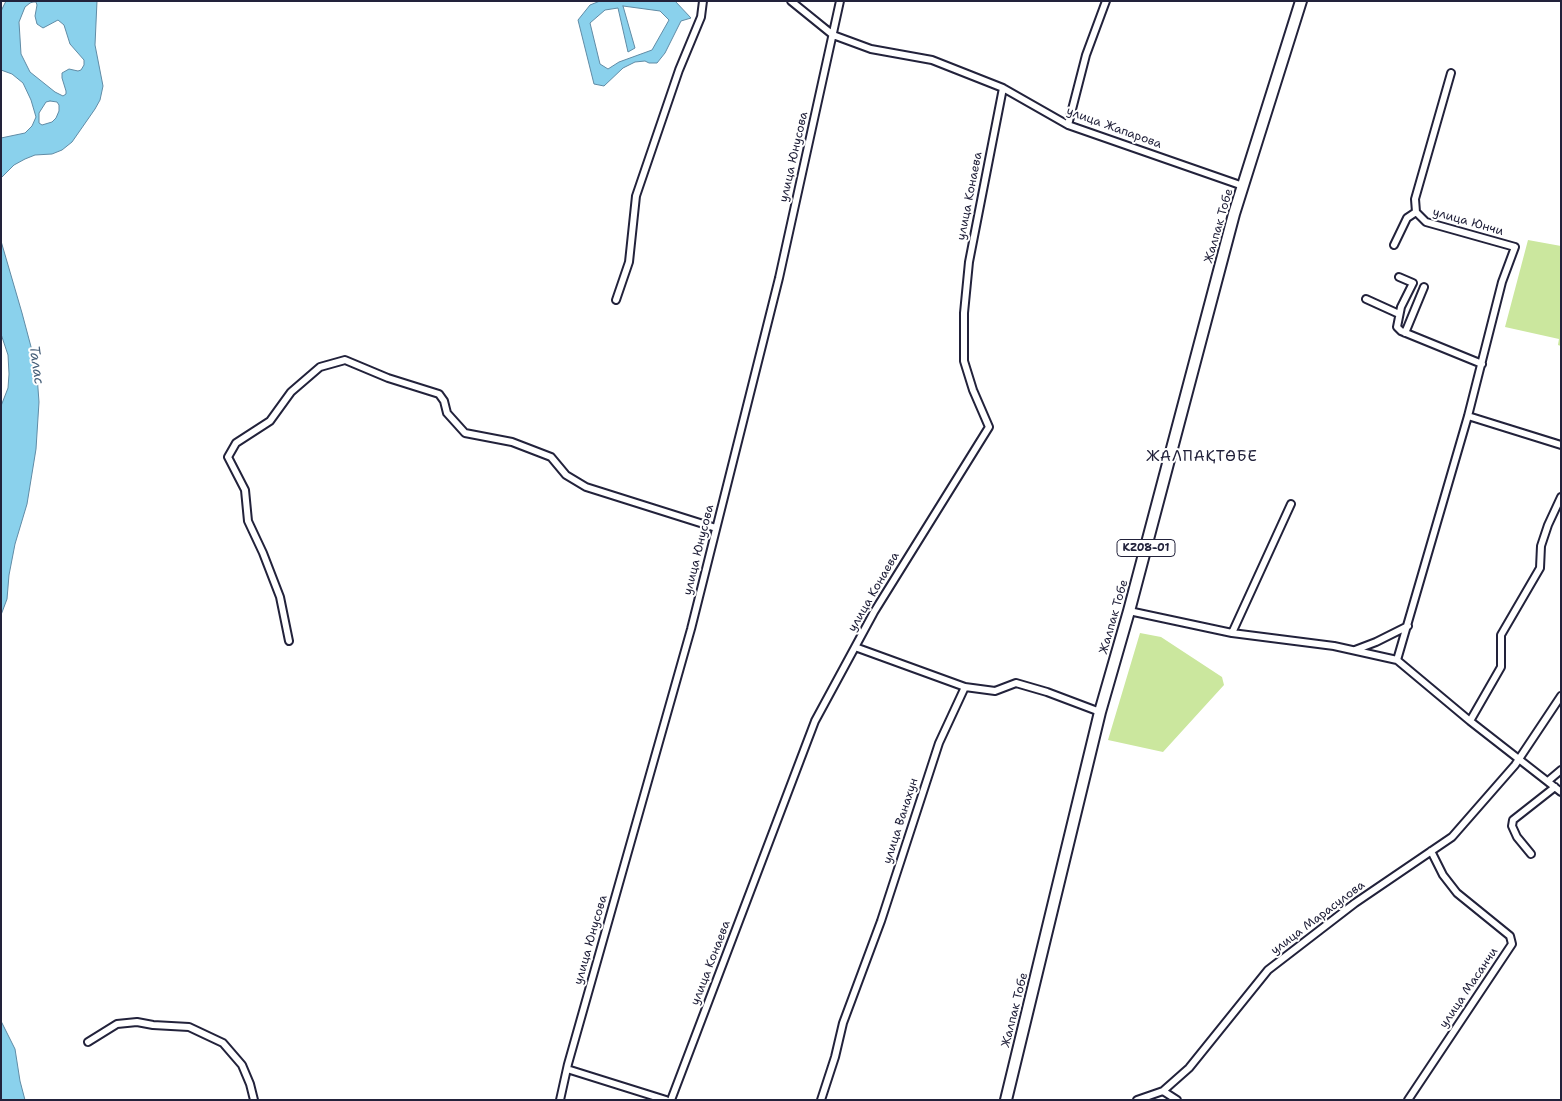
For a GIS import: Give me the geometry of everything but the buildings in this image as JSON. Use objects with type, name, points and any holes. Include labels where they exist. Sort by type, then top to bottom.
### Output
[{"type":"main road","name":"Жалпак Тобе","points":[[1006,1100],[1100,712],[1243,186],[1302,1]]},
{"type":"street","points":[[616,300],[629,262],[636,196],[679,70],[701,17],[703,1]]},
{"type":"street","name":"улица Жапарова","points":[[791,1],[833,34],[871,49],[932,60],[1003,88],[1068,125],[1243,186]]},
{"type":"street","name":"улица Юнусова","points":[[560,1100],[567,1068],[691,629],[778,278],[840,1]]},
{"type":"street","points":[[1068,125],[1086,55],[1106,1]]},
{"type":"street","name":"улица Юнчи","points":[[1397,660],[1468,416],[1502,282],[1515,247],[1426,222],[1416,212],[1415,199],[1451,73]]},
{"type":"street","name":"улица Конаева","points":[[671,1100],[815,721],[874,612],[989,427],[973,390],[964,361],[964,313],[969,262],[1003,88]]},
{"type":"street","points":[[1394,244],[1407,218],[1416,212]]},
{"type":"street","points":[[1399,277],[1413,283],[1399,314],[1397,327],[1405,333],[1482,364]]},
{"type":"street","points":[[1405,333],[1424,286]]},
{"type":"street","points":[[1366,299],[1399,314]]},
{"type":"street","points":[[289,641],[280,597],[248,521],[245,490],[228,457],[236,443],[270,421],[291,392],[320,367],[345,360],[388,378],[439,394],[444,401],[447,413],[465,433],[512,442],[551,457],[566,475],[586,487],[716,528]]},
{"type":"street","points":[[1468,416],[1561,445]]},
{"type":"street","points":[[1470,721],[1500,667],[1501,635],[1540,568],[1540,546],[1561,497]]},
{"type":"street","points":[[1232,633],[1291,504]]},
{"type":"street","points":[[1129,611],[1232,633],[1354,650],[1397,660],[1470,721],[1561,792]]},
{"type":"street","points":[[1354,650],[1376,642],[1408,626]]},
{"type":"street","points":[[855,647],[965,687],[994,692],[1016,684],[1047,692],[1100,712]]},
{"type":"street","name":"улица Ванахун","points":[[822,1100],[843,1023],[880,921],[939,742],[965,687]]},
{"type":"street","name":"улица Марасулова","points":[[1137,1100],[1163,1091],[1189,1068],[1268,970],[1355,903],[1452,837],[1515,765],[1561,696]]},
{"type":"street","points":[[1548,781],[1561,770]]},
{"type":"street","points":[[1531,854],[1517,837],[1512,826],[1513,820],[1555,787]]},
{"type":"street","name":"улица Масанчи","points":[[1408,1100],[1512,944],[1510,936],[1457,893],[1443,875],[1431,851]]},
{"type":"street","points":[[88,1042],[117,1024],[137,1022],[189,1027],[224,1043],[242,1065],[254,1100]]},
{"type":"street","points":[[567,1068],[666,1100]]},
{"type":"street","points":[[1163,1091],[1177,1100]]},
{"type":"green space","points":[[1528,240],[1561,246],[1561,346],[1558,345],[1559,339],[1505,327]]},
{"type":"green space","points":[[1140,633],[1161,637],[1222,677],[1224,685],[1163,752],[1108,740]]},
{"type":"water","points":[[6,1],[97,1],[95,45],[103,86],[100,100],[72,142],[62,150],[52,154],[35,155],[25,159],[14,165],[1,178],[1,138],[25,133],[32,126],[36,117],[23,83],[12,74],[1,70],[1,11]],"holes":[[[36,2],[37,5],[35,16],[37,24],[43,28],[58,20],[64,25],[70,44],[84,60],[81,70],[69,69],[62,73],[66,91],[66,94],[63,96],[30,72],[21,54],[19,22],[25,7]],[[46,102],[57,102],[59,111],[52,122],[42,125],[39,123],[39,113]]]},
{"type":"water","points":[[600,1],[675,1],[691,18],[681,21],[665,53],[657,63],[635,62],[623,68],[604,86],[594,84],[578,20],[590,5]],"holes":[[[623,6],[660,11],[669,20],[652,50],[619,62],[608,69],[600,64],[590,23],[605,10],[618,8],[628,52],[635,48]]]},
{"type":"water","points":[[1,241],[34,358],[39,402],[36,449],[27,504],[15,544],[7,599],[1,615],[1,406],[8,388],[9,374],[8,355],[1,334]]},
{"type":"water","points":[[1,1021],[15,1049],[25,1100],[1,1100]]},
{"type":"district","name":"ЖАЛПАҚТӨБЕ","points":[[1202,457]]},
{"type":"water label","name":"Талас","points":[[36,365]]}]
